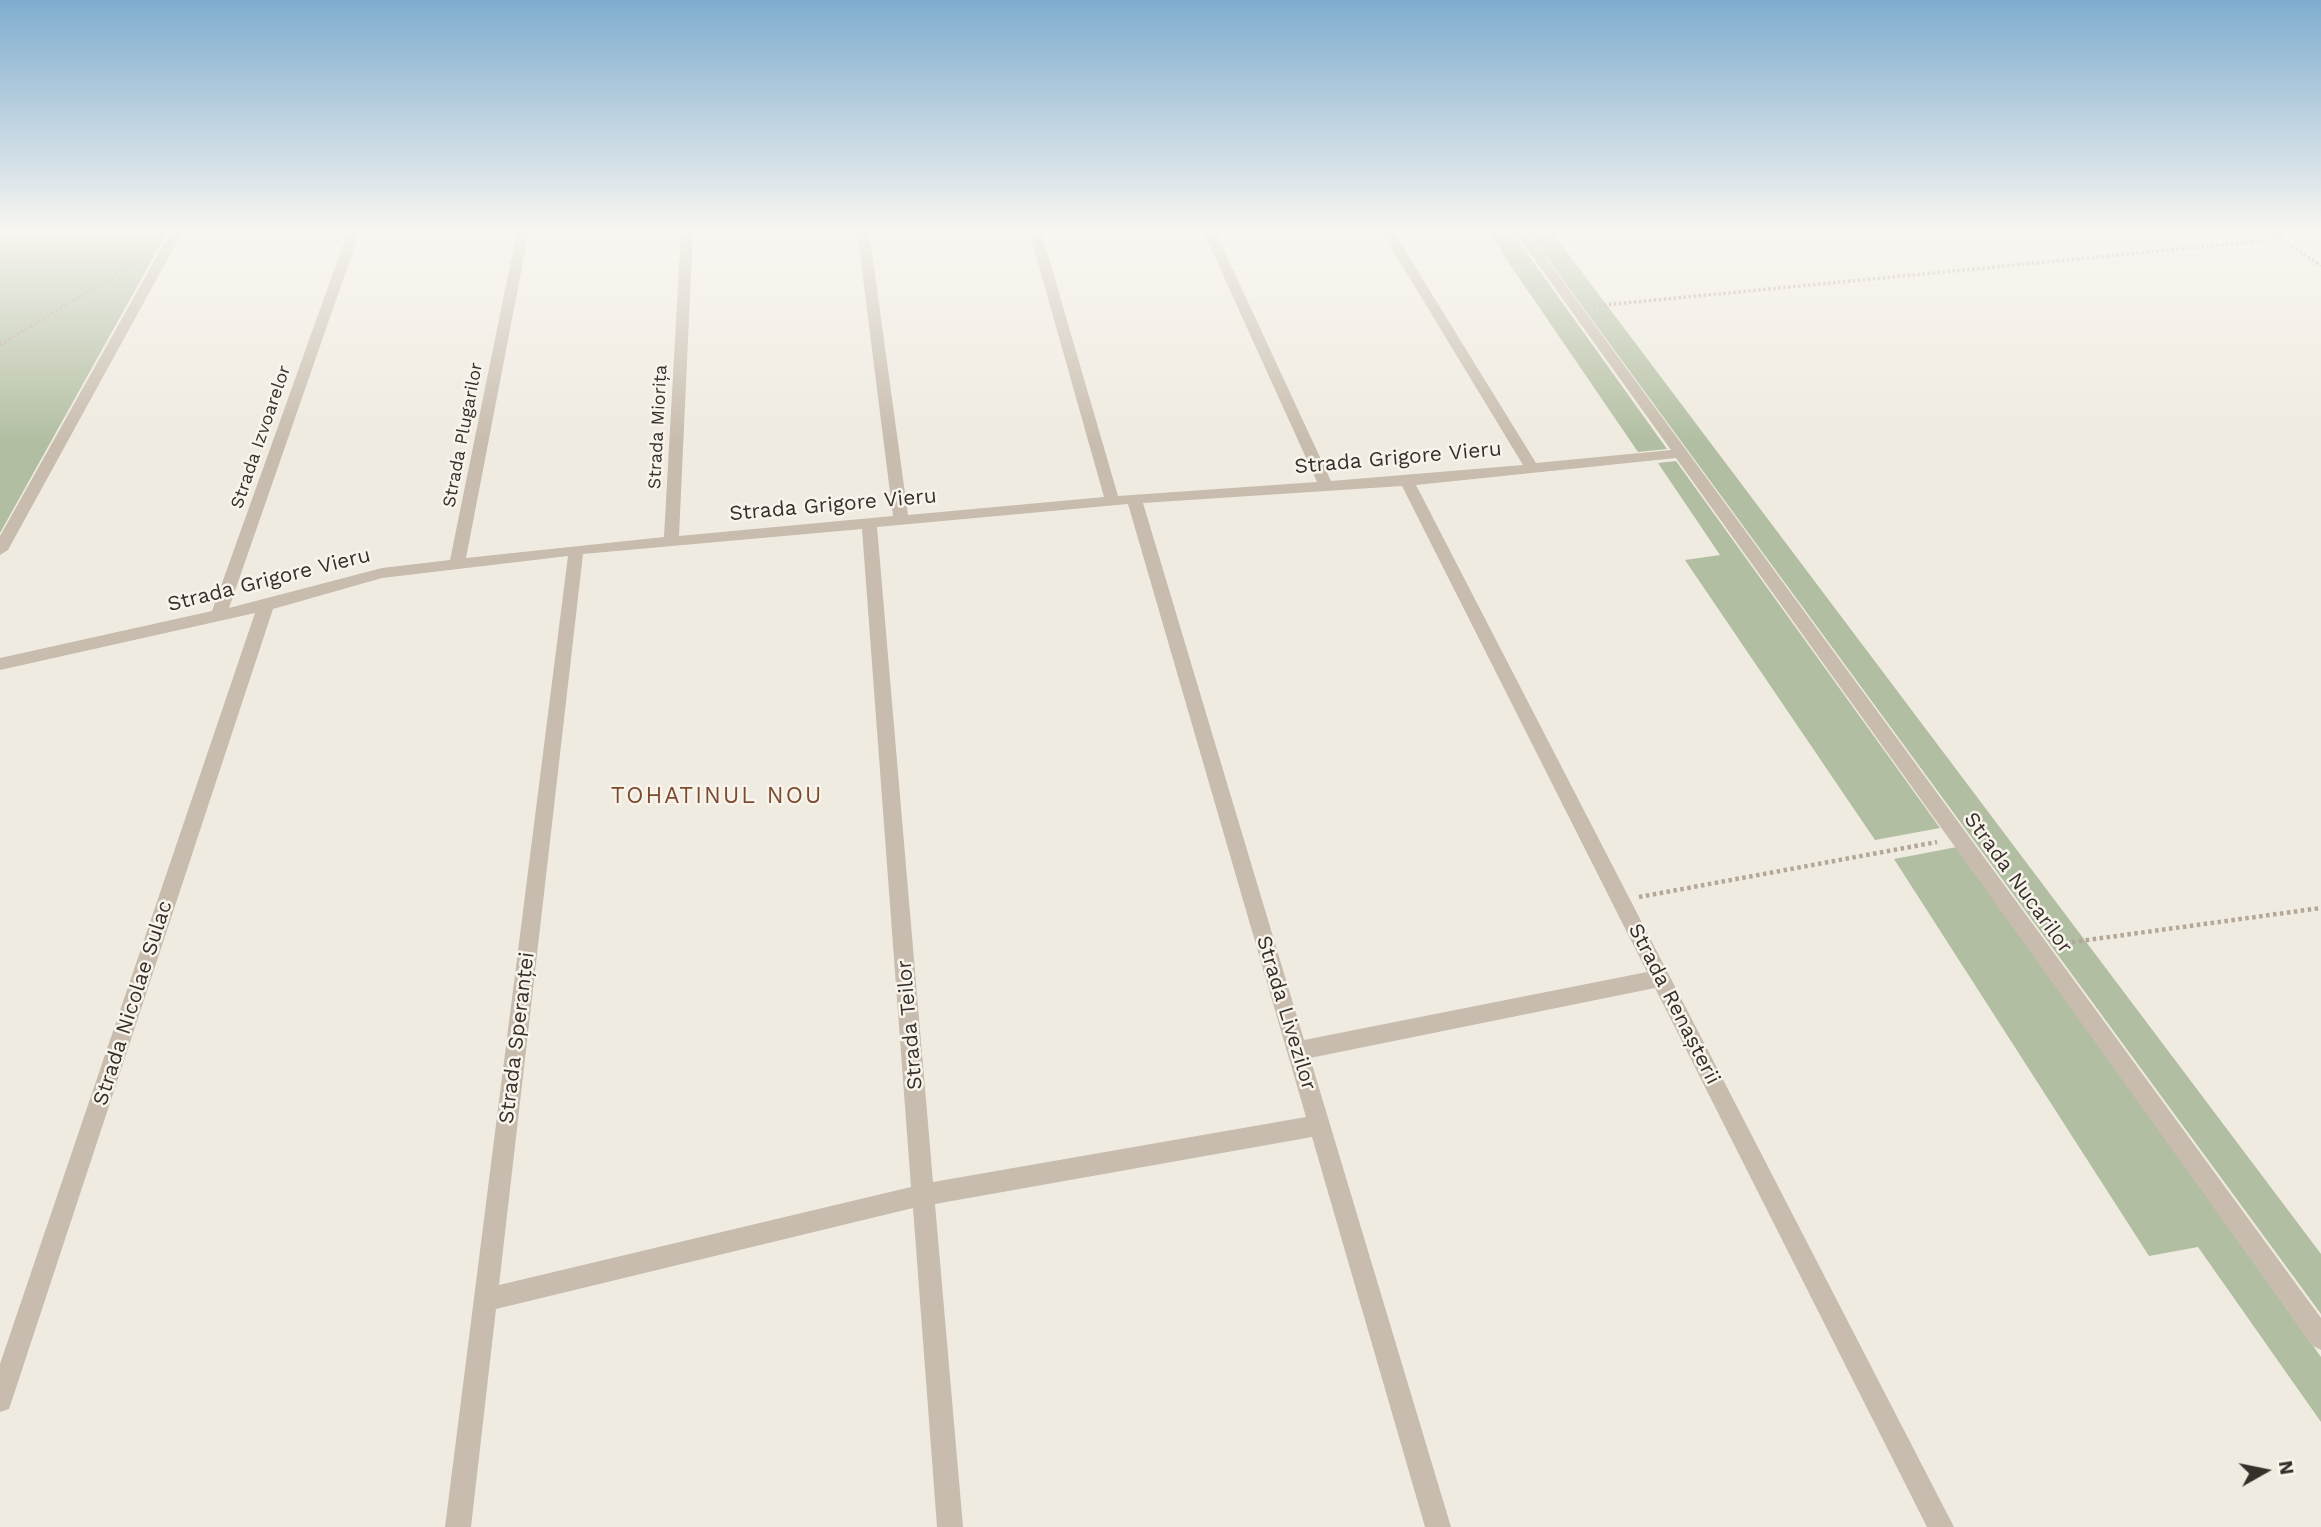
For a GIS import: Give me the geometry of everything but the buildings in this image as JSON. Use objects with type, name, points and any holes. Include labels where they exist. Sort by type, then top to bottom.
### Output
[{"type":"street","points":[[0,550],[137,302]]},
{"type":"street","name":"Strada Izvoarelor","points":[[218,616],[329,302]]},
{"type":"street","name":"Strada Plugarilor","points":[[457,564],[509,302]]},
{"type":"street","name":"Strada Miorița","points":[[671,541],[683,302]]},
{"type":"street","points":[[872,302],[901,520]]},
{"type":"street","points":[[1055,302],[1112,501]]},
{"type":"street","points":[[1242,302],[1326,486]]},
{"type":"street","points":[[1431,302],[1531,466]]},
{"type":"street","name":"Strada Nucarilor","points":[[1572,302],[2321,1338]]},
{"type":"street","name":"Strada Grigore Vieru","points":[[0,664],[266,605],[382,573],[671,541],[1134,499],[1407,481],[1531,466],[1680,453]]},
{"type":"street","name":"Strada Renașterii","points":[[1407,481],[1941,1527]]},
{"type":"street","name":"Strada Livezilor","points":[[1134,499],[1438,1527]]},
{"type":"street","name":"Strada Teilor","points":[[869,523],[950,1527]]},
{"type":"street","name":"Strada Speranței","points":[[458,1527],[576,550]]},
{"type":"street","name":"Strada Nicolae Sulac","points":[[0,1401],[266,605]]},
{"type":"street","points":[[1297,1051],[1661,978]]},
{"type":"street","points":[[485,1300],[923,1195],[1319,1125]]},
{"type":"path","points":[[0,345],[72,302]]},
{"type":"path","points":[[1575,307],[1624,302]]},
{"type":"path","points":[[1621,900],[1957,838]]},
{"type":"path","points":[[2037,947],[2321,908]]},
{"type":"green space","points":[[0,302],[128,302],[0,533]]},
{"type":"green space","points":[[1536,302],[1562,302],[1667,449],[1638,452]]},
{"type":"green space","points":[[1579,302],[1605,302],[2321,1254],[2321,1314]]},
{"type":"green space","points":[[1676,461],[1940,828],[1875,840],[1685,560],[1720,555],[1658,463]]},
{"type":"green space","points":[[1957,847],[2321,1357],[2321,1422],[2198,1247],[2149,1256],[1894,859]]},
{"type":"district","name":"TOHATINUL NOU","points":[[717,796]]}]
